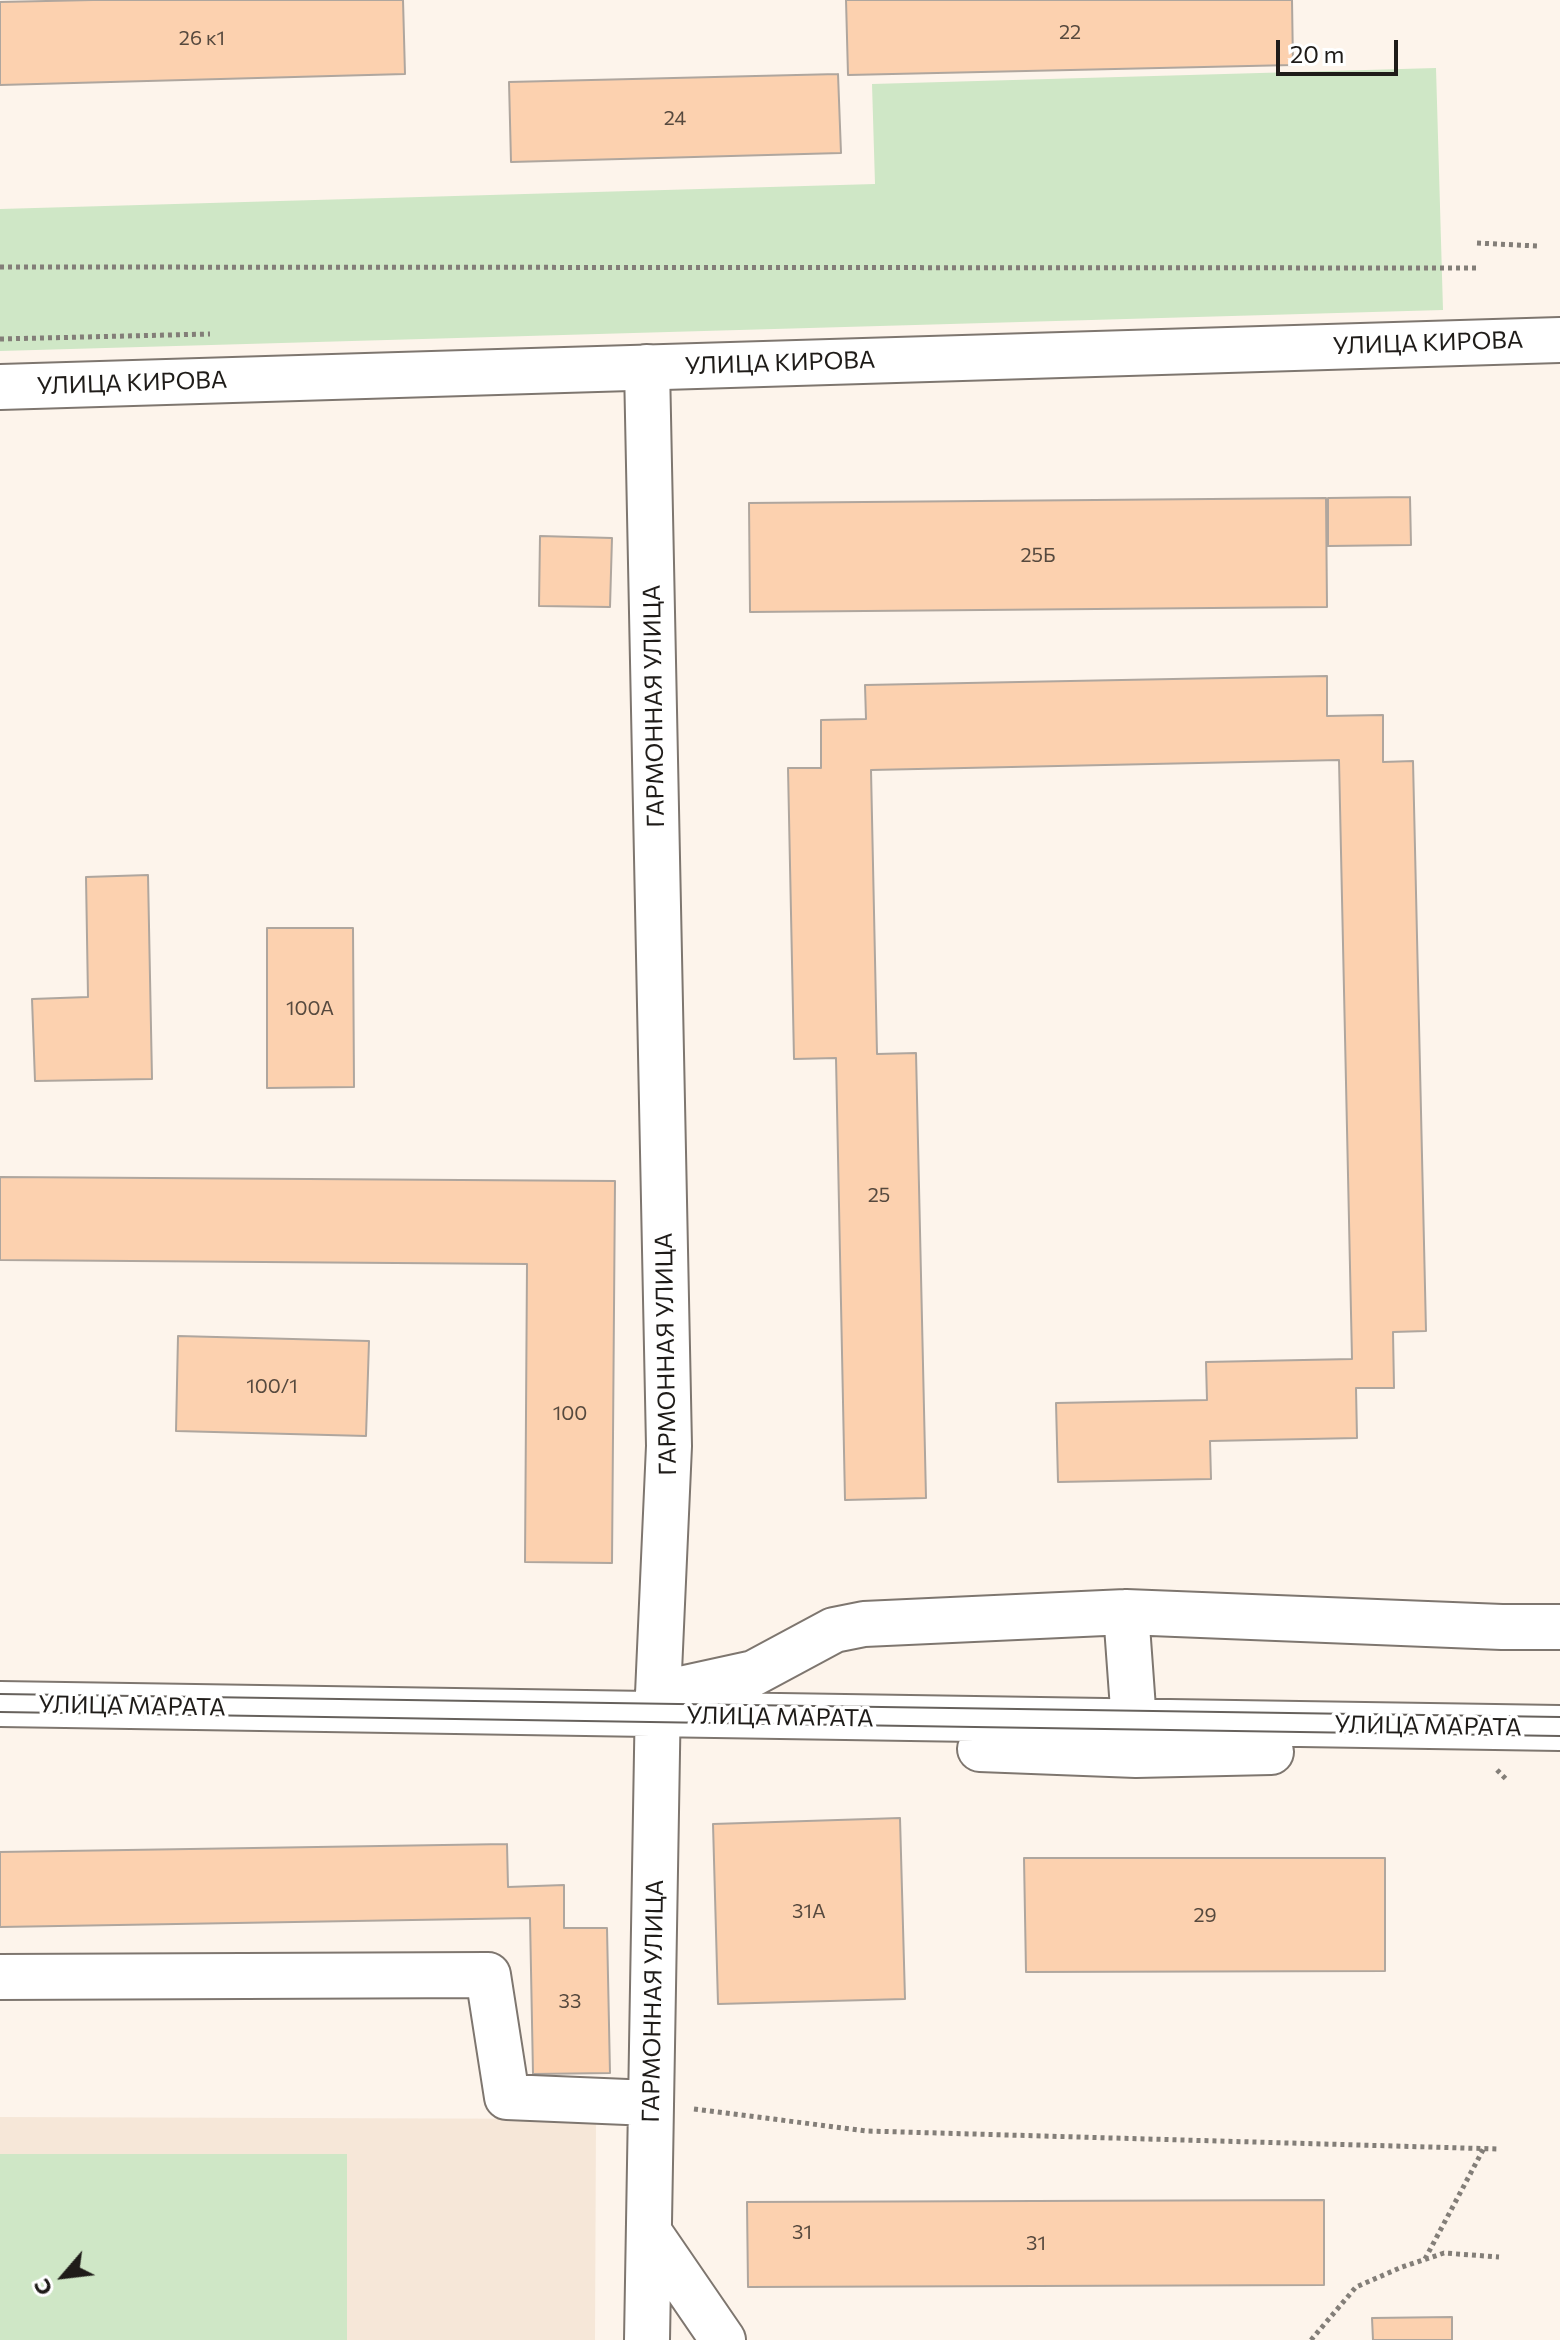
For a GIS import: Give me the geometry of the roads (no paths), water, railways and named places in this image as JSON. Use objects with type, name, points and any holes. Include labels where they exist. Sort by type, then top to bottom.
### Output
[{"type":"street","name":"УЛИЦА КИРОВА","points":[[0,387],[1560,340]]},
{"type":"street","name":"ГАРМОННАЯ УЛИЦА","points":[[647,367],[669,1446],[658,1715],[647,2340]]},
{"type":"street","points":[[658,1715],[754,1673],[834,1630],[864,1624],[1126,1612],[1560,1627]]},
{"type":"street","points":[[1126,1612],[1135,1738]]},
{"type":"street","name":"УЛИЦА МАРАТА","points":[[0,1704],[658,1715]]},
{"type":"street","points":[[658,1715],[1359,1750]]},
{"type":"street","name":"УЛИЦА МАРАТА","points":[[1135,1738],[1560,1728]]},
{"type":"street","points":[[0,1977],[488,1975],[507,2097],[651,2103]]},
{"type":"street","points":[[649,2232],[723,2340]]},
{"type":"tram line","points":[[0,1694],[1560,1717]]},
{"type":"tram line","points":[[0,1712],[1560,1736]]}]
